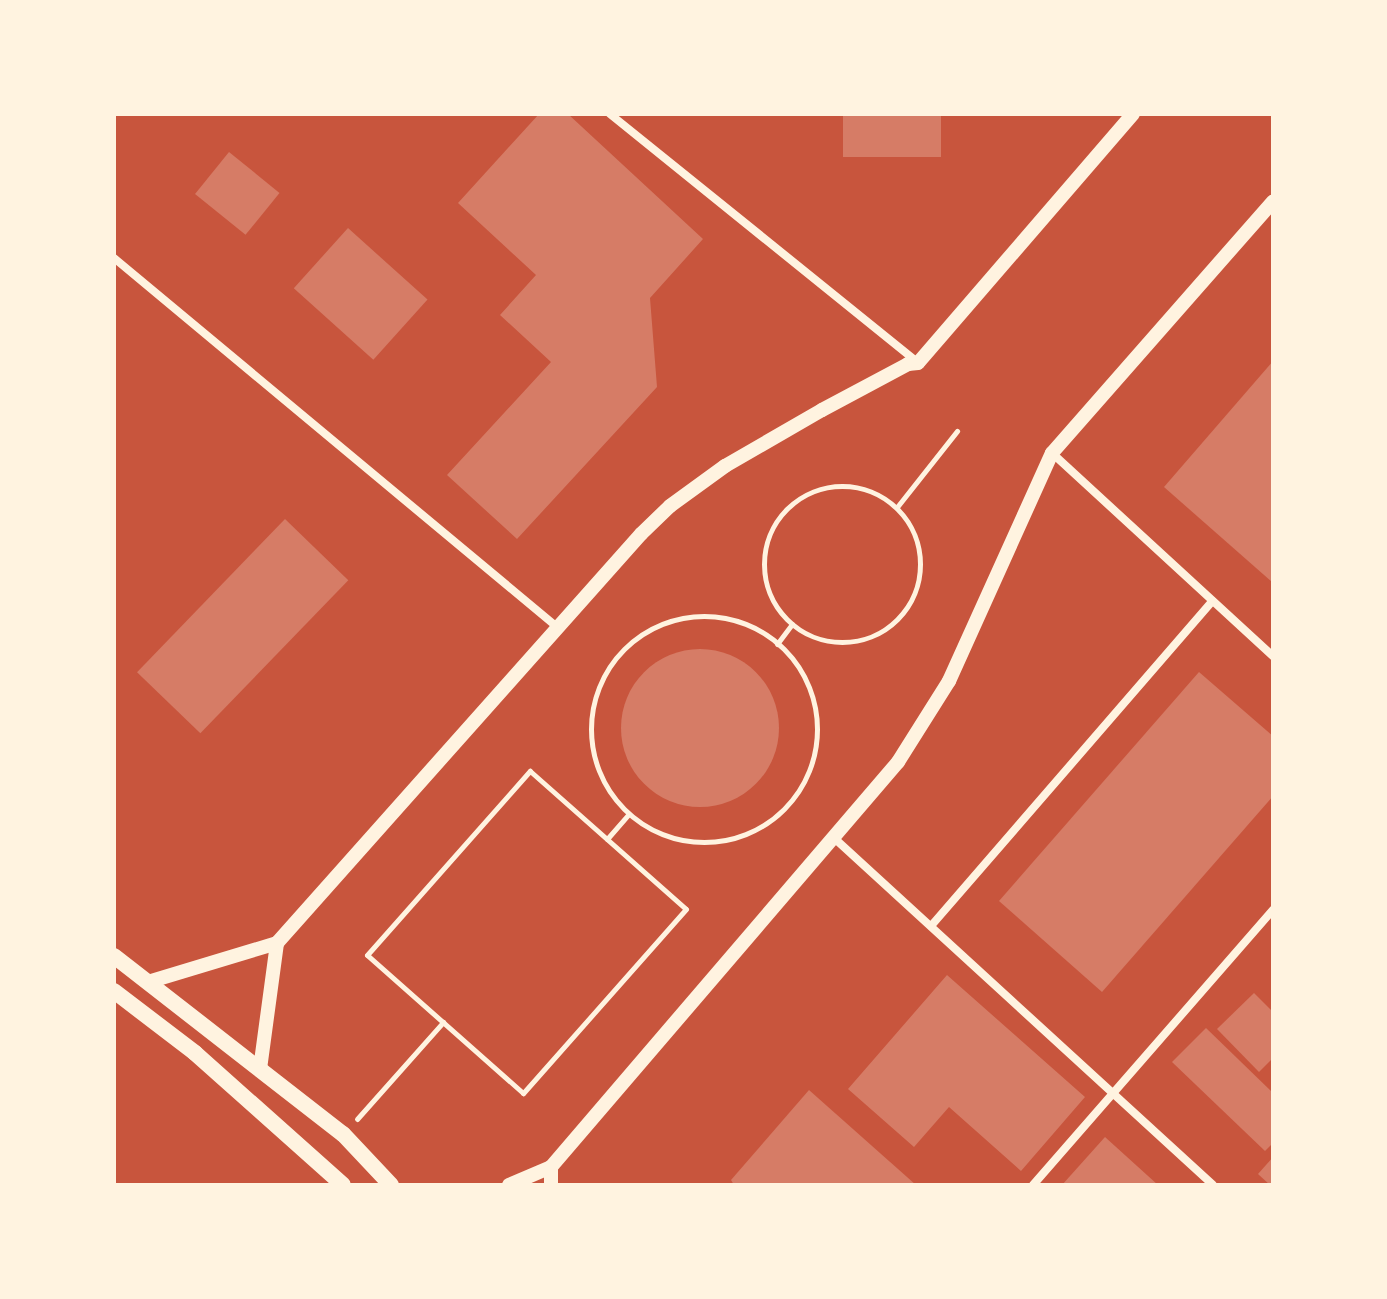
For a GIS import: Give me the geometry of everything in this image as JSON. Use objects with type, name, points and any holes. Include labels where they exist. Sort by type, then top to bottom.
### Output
[{"type":"main road","points":[[114,956],[343,1134],[391,1185]]},
{"type":"main road","points":[[114,991],[195,1053],[343,1185]]},
{"type":"street","points":[[610,114],[918,363]]},
{"type":"street","points":[[148,982],[277,943],[641,534],[696,486],[767,440],[908,364],[918,363],[1133,114]]},
{"type":"street","points":[[509,1185],[551,1167],[898,762],[936,704],[1052,453],[1273,201]]},
{"type":"street","points":[[114,258],[557,627]]},
{"type":"street","points":[[1052,453],[1273,656]]},
{"type":"street","points":[[931,926],[1213,601]]},
{"type":"street","points":[[833,837],[1213,1185]]},
{"type":"street","points":[[1033,1185],[1273,910]]},
{"type":"street","points":[[260,1069],[277,943]]},
{"type":"street","points":[[551,1167],[551,1185]]},
{"type":"path","points":[[897,507],[957,431]]},
{"type":"path","points":[[838,485],[859,487],[879,494],[897,507],[914,534],[921,565],[918,586],[896,622],[858,641],[837,643],[816,638],[792,624],[770,595],[764,574],[767,542],[781,513],[797,498],[838,485]]},
{"type":"path","points":[[685,618],[723,618],[752,627],[777,644],[804,679],[817,721],[810,765],[790,804],[768,824],[741,837],[711,842],[682,840],[654,830],[629,814],[605,783],[592,746],[591,727],[598,689],[619,655],[648,631],[685,618]]},
{"type":"path","points":[[777,644],[792,624]]},
{"type":"path","points":[[530,771],[607,839],[686,909],[523,1093],[367,955],[530,771]]},
{"type":"path","points":[[607,839],[629,814]]},
{"type":"path","points":[[343,1134],[443,1022]]},
{"type":"building","points":[[539,114],[568,114],[703,239],[650,298],[657,387],[517,539],[447,475],[551,362],[500,315],[536,275],[458,203]]},
{"type":"building","points":[[843,114],[941,114],[941,157],[843,157]]},
{"type":"building","points":[[229,152],[280,193],[246,235],[195,194]]},
{"type":"building","points":[[348,228],[428,300],[373,360],[294,288]]},
{"type":"building","points":[[1273,361],[1273,583],[1164,487]]},
{"type":"building","points":[[285,519],[348,580],[200,733],[137,672]]},
{"type":"building","points":[[700,649],[730,655],[756,672],[773,698],[779,728],[773,758],[756,784],[730,801],[700,807],[670,801],[644,784],[627,758],[621,728],[627,698],[644,672],[670,655]]},
{"type":"building","points":[[1199,672],[1273,736],[1273,796],[1102,992],[999,901]]},
{"type":"building","points":[[947,975],[1085,1097],[1021,1171],[949,1107],[914,1147],[848,1089]]},
{"type":"building","points":[[1254,993],[1273,1012],[1273,1058],[1259,1072],[1217,1029]]},
{"type":"building","points":[[1206,1028],[1273,1093],[1273,1143],[1265,1151],[1172,1062]]},
{"type":"building","points":[[809,1090],[916,1185],[734,1185],[731,1180]]},
{"type":"building","points":[[1105,1137],[1158,1185],[1062,1185]]},
{"type":"building","points":[[1273,1157],[1273,1185],[1270,1185],[1258,1174]]}]
